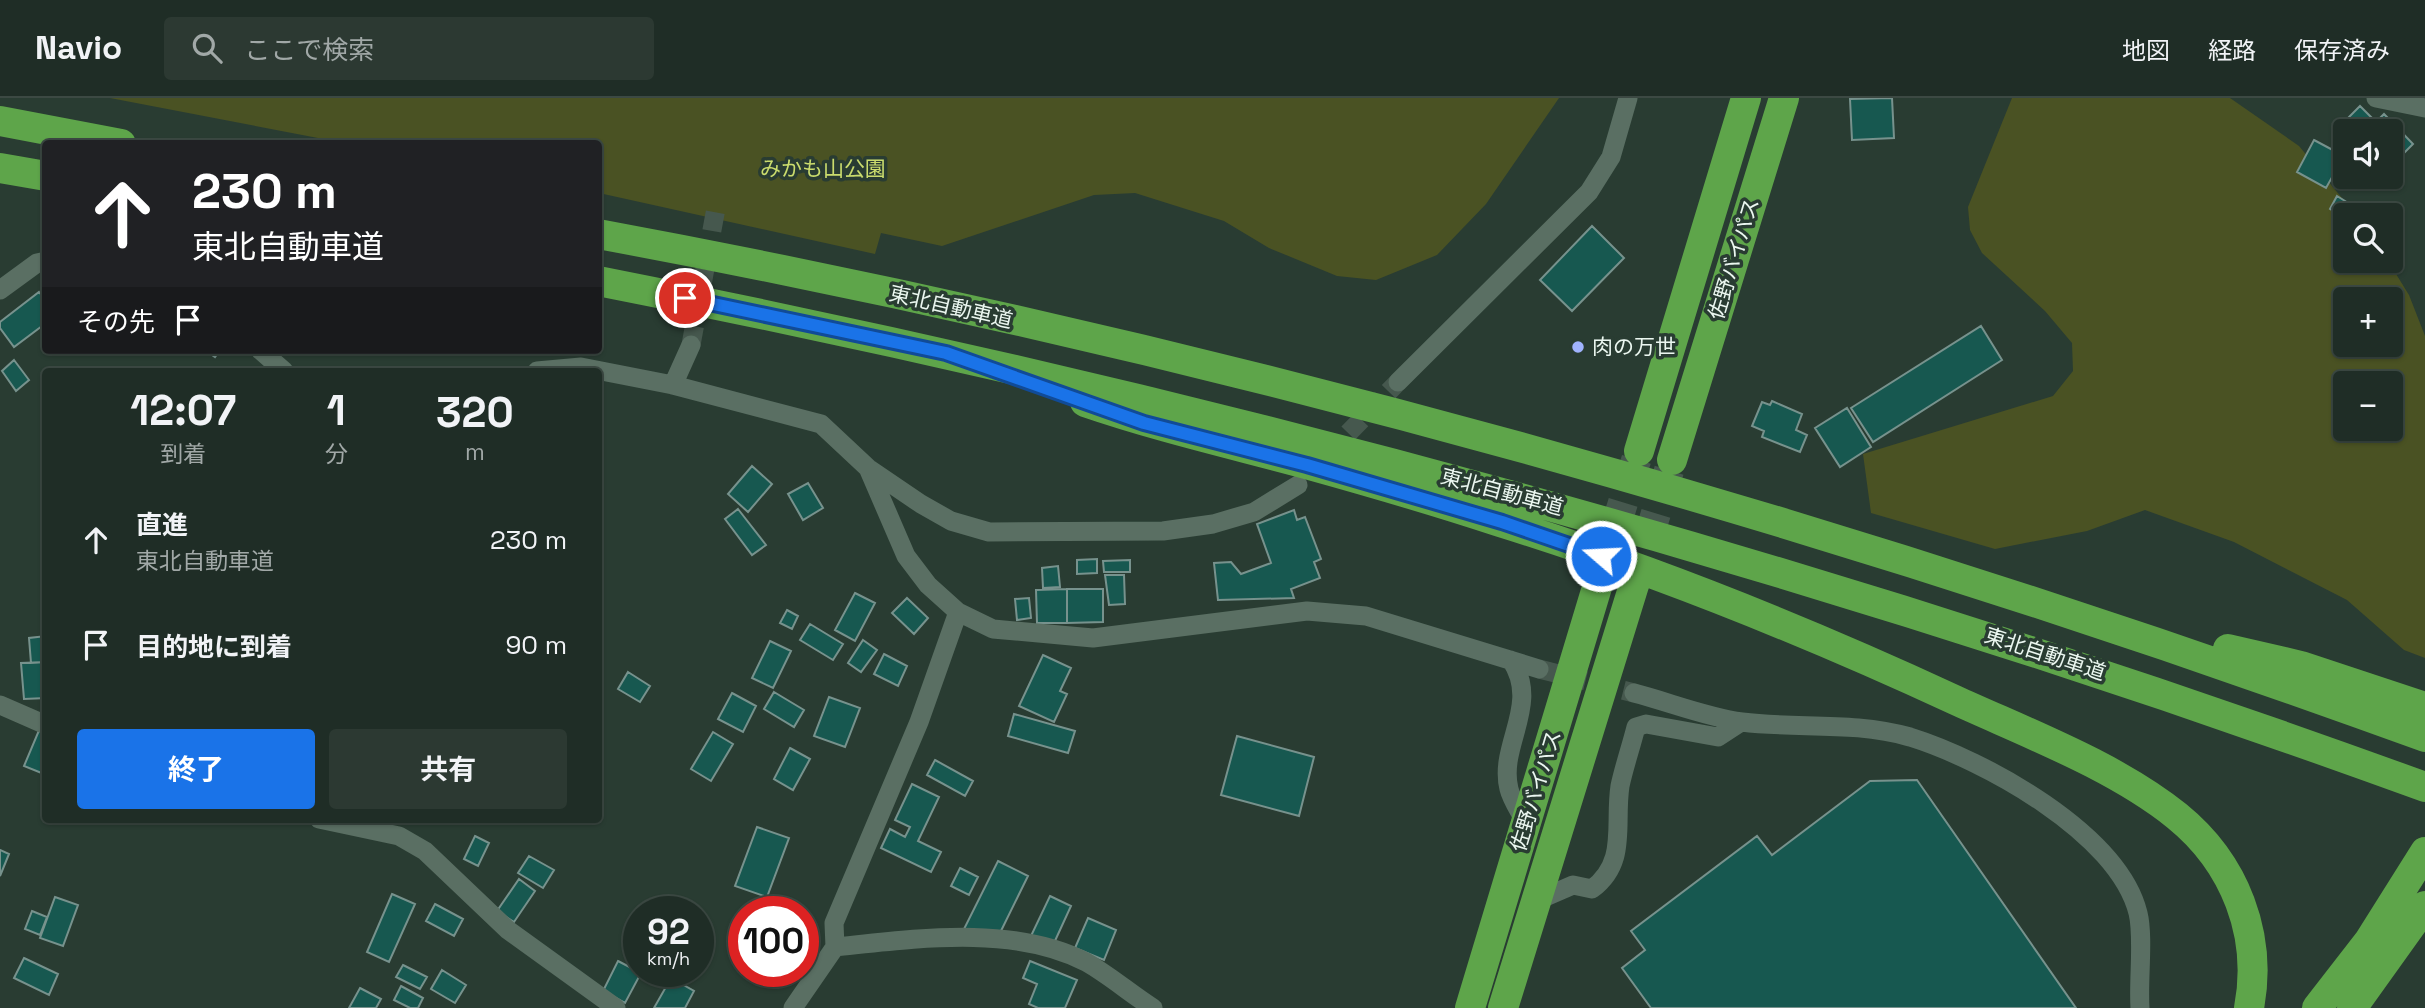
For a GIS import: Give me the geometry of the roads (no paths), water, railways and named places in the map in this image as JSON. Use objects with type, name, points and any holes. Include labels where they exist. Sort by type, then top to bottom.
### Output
[{"type":"highway","name":"佐野バイパス","points":[[1639,451],[1746,98]]},
{"type":"highway","name":"佐野バイパス","points":[[1672,460],[1784,98]]},
{"type":"highway","points":[[0,121],[100,140]]},
{"type":"highway","points":[[0,168],[42,175]]},
{"type":"highway","name":"東北自動車道","points":[[602,235],[883,291],[1339,401],[1705,500],[2064,612],[2425,737]]},
{"type":"highway","name":"東北自動車道","points":[[602,282],[946,353],[1317,442],[1702,548],[2048,655],[2425,786]]},
{"type":"highway","points":[[946,353],[1144,423],[1307,465],[1502,522],[1674,582],[1923,685],[2094,766],[2145,794],[2178,817],[2205,844],[2225,871],[2244,908],[2252,943],[2254,981],[2249,1008]]},
{"type":"highway","name":"佐野バイパス","points":[[1470,1008],[1601,574]]},
{"type":"highway","name":"佐野バイパス","points":[[1503,1008],[1634,584]]},
{"type":"highway","points":[[2064,612],[2301,666],[2425,708]]},
{"type":"highway","points":[[2317,1008],[2369,941],[2425,852]]},
{"type":"highway","points":[[2352,1008],[2425,906]]},
{"type":"highway","points":[[1516,1008],[1521,948]]},
{"type":"street","points":[[1398,382],[1589,191],[1611,157],[1628,98]]},
{"type":"street","points":[[2376,98],[2425,108]]},
{"type":"street","points":[[0,290],[42,262]]},
{"type":"street","points":[[673,385],[691,345]]},
{"type":"street","points":[[265,354],[281,368]]},
{"type":"street","points":[[563,368],[591,368]]},
{"type":"street","points":[[602,370],[673,385],[821,424],[869,468],[951,521],[989,532],[1020,534],[1163,531],[1213,524],[1254,512],[1298,485]]},
{"type":"street","points":[[869,468],[906,556],[928,585],[958,612],[993,629],[1093,638],[1272,614],[1319,612],[1366,616],[1539,668]]},
{"type":"street","points":[[793,1008],[835,947],[834,923],[919,722],[958,612]]},
{"type":"street","points":[[1511,660],[1521,675],[1522,707],[1509,765],[1509,789],[1526,824]]},
{"type":"street","points":[[1634,693],[1741,722],[1842,725],[1909,737],[1993,774],[2059,815],[2100,851],[2128,884],[2139,915],[2140,1008]]},
{"type":"street","points":[[0,705],[42,723]]},
{"type":"street","points":[[1536,901],[1573,885],[1592,889],[1606,879],[1616,853],[1620,788],[1636,727],[1646,724],[1718,737],[1741,722]]},
{"type":"street","points":[[338,823],[399,836],[425,851],[508,930],[617,1008]]},
{"type":"street","points":[[835,947],[915,939],[997,939],[1058,951],[1086,963],[1153,1008]]},
{"type":"tunnel","points":[[691,345],[716,208]]},
{"type":"tunnel","points":[[1328,454],[1398,382]]},
{"type":"tunnel","points":[[1601,574],[1638,454]]},
{"type":"tunnel","points":[[1634,585],[1671,464]]},
{"type":"tunnel","points":[[1539,669],[1634,693]]},
{"type":"place","name":"肉の万世","points":[[1578,347]]},
{"type":"park label","name":"みかも山公園","points":[[823,169]]}]
